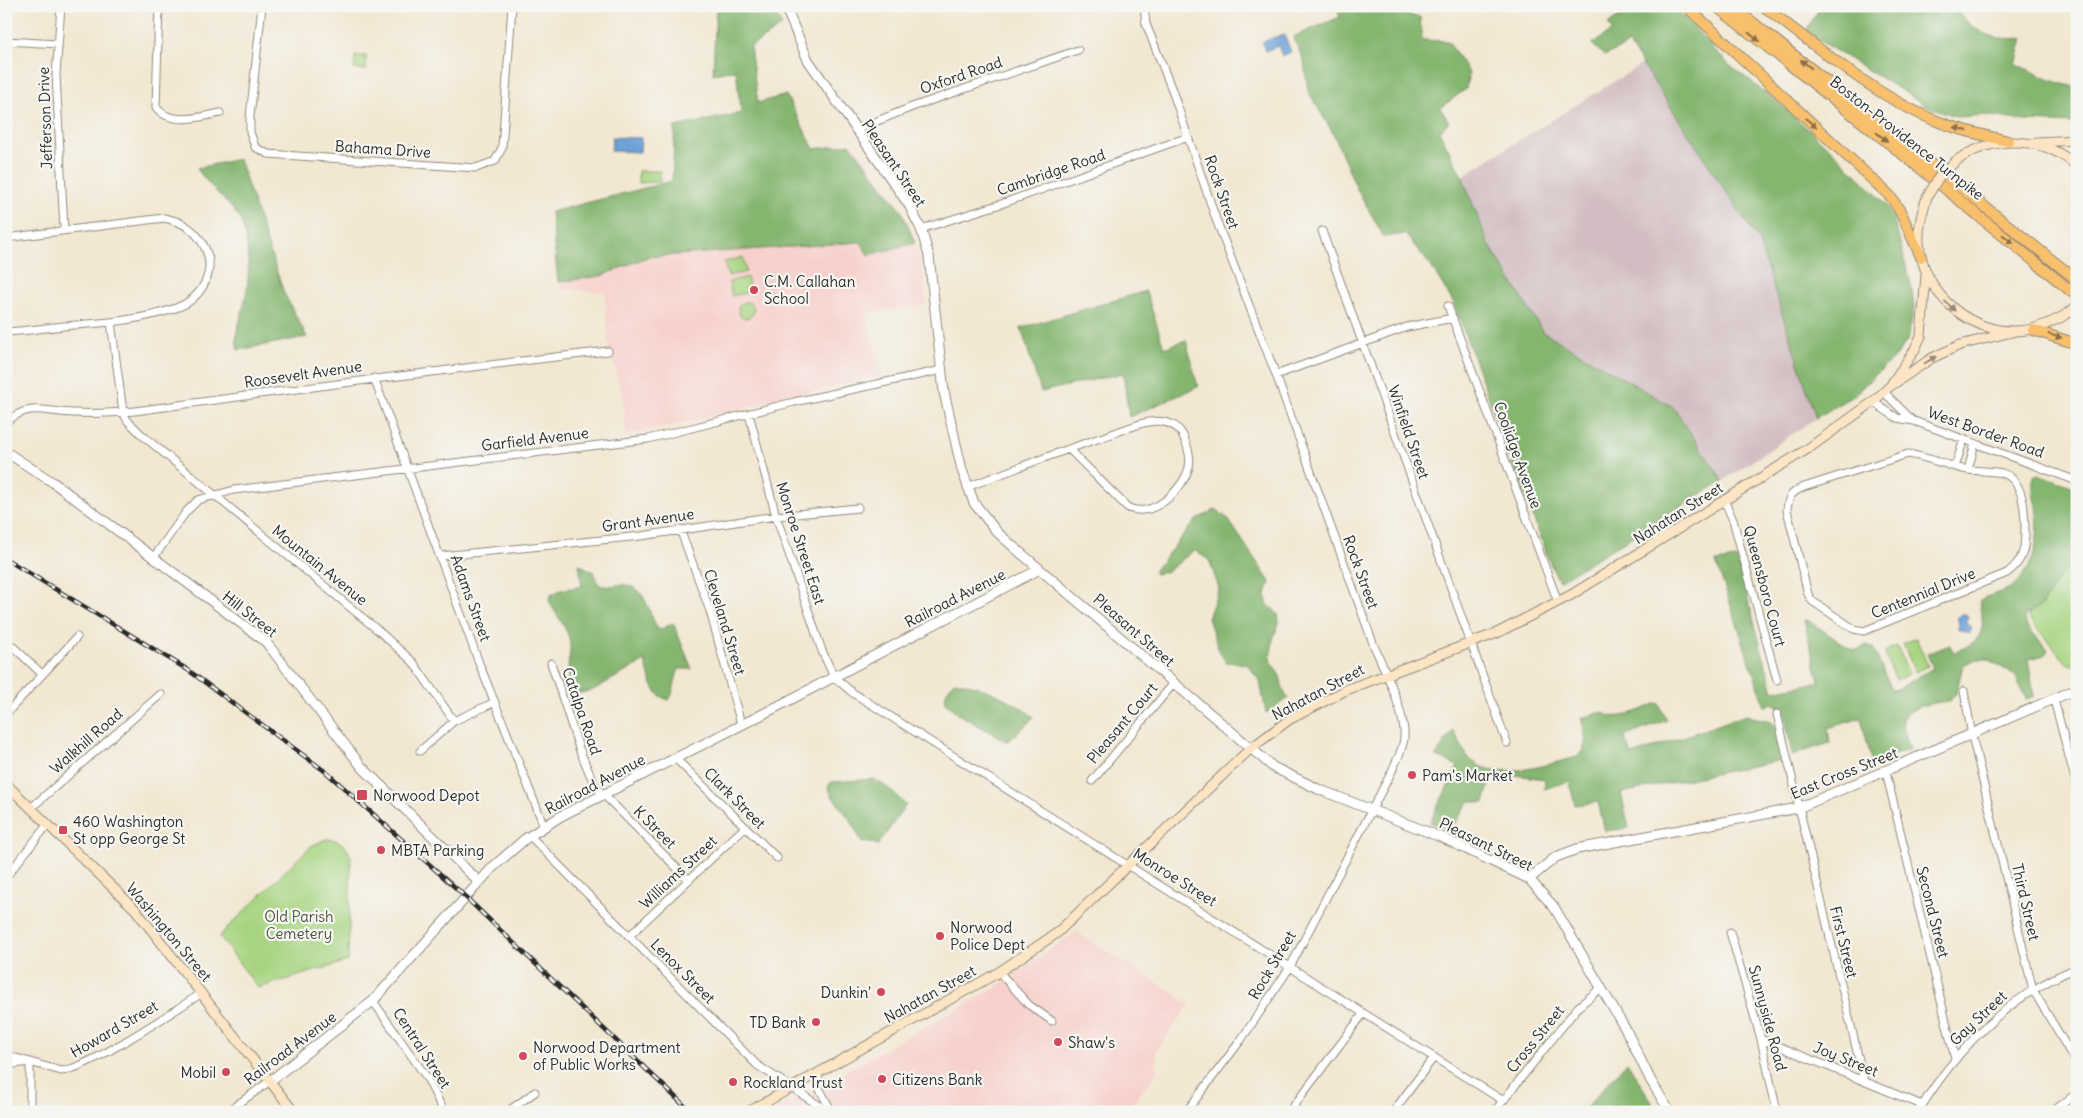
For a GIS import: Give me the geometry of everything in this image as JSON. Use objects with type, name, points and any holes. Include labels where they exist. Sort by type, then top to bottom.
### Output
[{"type":"main road","points":[[1686,6],[1890,196],[1900,212],[1934,288],[1957,312],[1979,325],[2016,331],[2033,330],[2077,344]]},
{"type":"main road","name":"Boston-Providence Turnpike","points":[[1716,6],[1925,171],[2077,296]]},
{"type":"main road","name":"Boston-Providence Turnpike","points":[[1732,6],[2077,280]]},
{"type":"main road","points":[[1763,6],[1840,63],[1906,106],[1942,123],[2008,141],[2077,140]]},
{"type":"main road","points":[[1921,256],[1919,226],[1927,197],[1939,177],[1956,161],[1978,148],[2008,141]]},
{"type":"main road","points":[[2026,142],[2058,152],[2077,166]]},
{"type":"main road","name":"Nahatan Street","points":[[1886,390],[1914,351],[1921,336],[1926,273]]},
{"type":"main road","points":[[2033,330],[2068,314],[2077,306]]},
{"type":"main road","name":"Nahatan Street","points":[[748,1112],[1000,972],[1058,933],[1250,749],[1273,730],[1346,690],[1497,633],[1558,602],[1810,448],[1873,402],[1886,390],[1948,350],[2016,331]]},
{"type":"main road","name":"Washington Street","points":[[6,784],[135,909],[294,1112]]},
{"type":"street","name":"Jefferson Drive","points":[[61,6],[56,110],[64,229]]},
{"type":"street","points":[[159,6],[156,107],[160,113],[167,117],[178,119],[220,113]]},
{"type":"street","name":"Bahama Drive","points":[[262,6],[250,117],[250,132],[255,147],[268,154],[476,168],[495,161],[502,148],[512,6]]},
{"type":"street","name":"Pleasant Street","points":[[785,6],[808,60],[855,130],[910,205],[921,229],[929,256],[942,370],[952,433],[967,487],[974,503],[997,532],[1250,749],[1286,775],[1443,838],[1529,879],[1554,907],[1670,1112]]},
{"type":"street","name":"Rock Street","points":[[1144,6],[1146,24],[1217,222],[1276,375],[1404,728],[1402,749],[1290,967],[1241,1040],[1186,1112]]},
{"type":"street","points":[[6,41],[58,44]]},
{"type":"street","name":"Oxford Road","points":[[855,130],[912,106],[1078,50]]},
{"type":"street","name":"Cambridge Road","points":[[921,229],[1001,204],[1188,137]]},
{"type":"street","points":[[6,238],[64,229],[164,218],[176,220],[186,225],[203,244],[209,255],[208,278],[196,296],[177,308],[111,322],[6,332]]},
{"type":"street","name":"Winfield Street","points":[[1322,231],[1507,743]]},
{"type":"street","name":"Coolidge Avenue","points":[[1448,306],[1558,602]]},
{"type":"street","points":[[1276,375],[1407,327],[1453,318]]},
{"type":"street","points":[[111,322],[123,412]]},
{"type":"street","name":"Roosevelt Avenue","points":[[6,422],[24,410],[34,409],[72,413],[123,412],[374,378],[608,351]]},
{"type":"street","name":"Garfield Avenue","points":[[154,557],[186,512],[198,500],[214,495],[248,488],[648,440],[750,414],[942,370]]},
{"type":"street","name":"Adams Street","points":[[374,378],[495,702],[544,826]]},
{"type":"street","points":[[1886,390],[1914,421]]},
{"type":"street","name":"West Border Road","points":[[1873,402],[1897,418],[1914,421],[2077,481]]},
{"type":"street","name":"Mountain Avenue","points":[[123,412],[127,420],[142,435],[380,632],[413,662],[454,721]]},
{"type":"street","name":"Monroe Street East","points":[[750,414],[776,516],[822,651],[834,677]]},
{"type":"street","points":[[967,487],[1069,449],[1142,424],[1164,422],[1175,426],[1183,435],[1190,458],[1183,480],[1174,491],[1157,506],[1142,512],[1134,511],[1127,507],[1069,449]]},
{"type":"street","points":[[1955,467],[1964,439]]},
{"type":"street","points":[[1968,470],[1976,443]]},
{"type":"street","name":"Hill Street","points":[[6,452],[54,483],[266,642],[362,767],[479,882]]},
{"type":"street","name":"Centennial Drive","points":[[1908,454],[1955,467],[2007,475],[2019,489],[2024,512],[2025,540],[2023,556],[2017,565],[2007,573],[1864,632],[1854,629],[1812,601],[1808,594],[1787,510],[1792,492],[1908,454]]},
{"type":"street","name":"Queensboro Court","points":[[1724,500],[1734,520],[1777,680]]},
{"type":"street","name":"Grant Avenue","points":[[441,556],[641,536],[776,516],[858,508]]},
{"type":"street","name":"Cleveland Street","points":[[680,529],[710,611],[741,724]]},
{"type":"street","name":"Railroad Avenue","points":[[227,1112],[373,1001],[479,882],[510,851],[544,826],[602,794],[834,677],[1040,569]]},
{"type":"street","points":[[6,714],[77,637]]},
{"type":"street","points":[[6,640],[42,674]]},
{"type":"street","name":"Catalpa Road","points":[[551,663],[580,751],[596,786],[602,794]]},
{"type":"street","name":"Monroe Street","points":[[834,677],[853,693],[1502,1100]]},
{"type":"street","name":"Pleasant Court","points":[[1092,781],[1174,683]]},
{"type":"street","name":"East Cross Street","points":[[1529,879],[1556,857],[1577,849],[1798,808],[1972,736],[2077,689]]},
{"type":"street","name":"Third Street","points":[[1964,691],[1972,736],[2033,990],[2077,1064]]},
{"type":"street","name":"Walkhill Road","points":[[31,808],[161,694]]},
{"type":"street","points":[[2054,700],[2077,786]]},
{"type":"street","points":[[420,751],[454,721],[495,702]]},
{"type":"street","name":"First Street","points":[[1777,714],[1864,1081]]},
{"type":"street","name":"Clark Street","points":[[675,758],[744,828],[777,858]]},
{"type":"street","name":"Second Street","points":[[1886,772],[1955,1059]]},
{"type":"street","name":"K Street","points":[[602,794],[689,880]]},
{"type":"street","points":[[6,877],[48,824]]},
{"type":"street","name":"Williams Street","points":[[629,936],[744,828]]},
{"type":"street","name":"Lenox Street","points":[[530,836],[757,1065],[831,1112]]},
{"type":"street","name":"Sunnyside Road","points":[[1730,932],[1760,1039],[1777,1112]]},
{"type":"street","name":"Gay Street","points":[[1920,1108],[1936,1082],[1955,1059],[1990,1023],[2033,990],[2077,968]]},
{"type":"street","points":[[1000,972],[1029,1005],[1052,1021]]},
{"type":"street","name":"Cross Street","points":[[1494,1112],[1578,1007],[1601,988]]},
{"type":"street","name":"Howard Street","points":[[6,1055],[62,1071],[70,1070],[91,1060],[202,993]]},
{"type":"street","name":"Central Street","points":[[373,1001],[430,1082],[444,1112]]},
{"type":"street","points":[[1289,1112],[1363,1014]]},
{"type":"street","name":"Joy Street","points":[[1760,1039],[1864,1081],[1920,1108]]},
{"type":"street","points":[[1393,1112],[1434,1057]]},
{"type":"street","points":[[6,1065],[30,1062],[30,1112]]},
{"type":"street","name":"Lenox Street","points":[[818,1072],[819,1088],[831,1112]]},
{"type":"street","points":[[507,1112],[535,1092]]},
{"type":"street","points":[[2052,1112],[2077,1093]]},
{"type":"shaded area","points":[[1644,63],[1758,240],[1816,418],[1723,481],[1673,407],[1543,332],[1488,243],[1462,176]]},
{"type":"shaded area","name":"C.M. Callahan School","points":[[855,146],[901,210],[911,229],[924,275],[926,305],[866,313],[882,375],[626,436],[623,398],[608,343],[605,292],[560,289],[554,214]]},
{"type":"shaded area","points":[[1076,932],[1190,1004],[1156,1051],[1157,1072],[1125,1112],[771,1112],[990,991]]},
{"type":"green space","points":[[716,6],[773,6],[782,26],[750,47],[758,103],[786,95],[814,149],[850,144],[901,210],[915,243],[868,255],[861,242],[647,257],[601,276],[558,282],[551,212],[672,181],[675,127],[741,113],[736,70],[713,74]]},
{"type":"green space","points":[[1336,6],[1409,6],[1410,16],[1420,17],[1422,40],[1448,41],[1469,73],[1466,89],[1440,108],[1449,122],[1439,131],[1462,176],[1488,243],[1543,332],[1673,407],[1723,481],[1559,581],[1552,568],[1453,302],[1431,266],[1405,234],[1384,237],[1357,189],[1333,133],[1308,91],[1304,61],[1293,37],[1340,17]]},
{"type":"green space","points":[[1637,6],[1674,6],[1729,65],[1777,101],[1837,155],[1886,204],[1894,220],[1911,285],[1914,307],[1908,338],[1898,354],[1854,395],[1816,418],[1758,240],[1629,44],[1604,56],[1592,44],[1612,31],[1608,24]]},
{"type":"green space","points":[[1821,6],[1952,6],[1968,22],[1983,33],[2000,38],[2023,38],[2016,64],[2050,80],[2077,88],[2077,123],[2025,121],[1985,115],[1958,117],[1927,106],[1805,32]]},
{"type":"green space","points":[[355,56],[366,56],[366,70],[354,69]]},
{"type":"green space","points":[[239,159],[284,293],[307,337],[238,350],[237,334],[248,276],[247,243],[238,216],[197,168]]},
{"type":"green space","points":[[638,171],[660,171],[660,182],[638,183]]},
{"type":"green space","points":[[743,257],[746,272],[728,276],[724,262]]},
{"type":"green space","points":[[747,277],[751,292],[732,296],[729,282]]},
{"type":"green space","points":[[1146,291],[1164,348],[1186,340],[1198,387],[1129,417],[1123,373],[1041,392],[1021,328]]},
{"type":"green space","points":[[743,302],[749,302],[754,307],[752,316],[743,318],[738,313],[738,307]]},
{"type":"green space","points":[[2038,474],[2077,488],[2077,564],[2063,572],[2042,605],[2024,616],[2025,624],[2048,650],[2045,655],[2028,659],[2034,696],[2026,699],[2015,675],[1987,659],[1976,659],[1963,665],[1956,694],[1950,701],[1916,708],[1905,716],[1903,727],[1910,749],[1872,763],[1861,718],[1828,728],[1830,743],[1792,755],[1784,709],[1772,703],[1765,707],[1716,562],[1737,559],[1773,691],[1819,682],[1804,620],[1807,620],[1852,650],[1857,650],[1867,645],[1873,648],[1891,688],[1893,690],[1898,689],[1933,668],[1927,654],[1950,645],[1954,653],[1976,640],[1982,624],[1980,600],[2008,589],[2024,576],[2036,545],[2038,524],[2033,486],[2034,476]]},
{"type":"green space","points":[[2077,507],[2077,667],[2067,663],[2028,618],[2036,567]]},
{"type":"green space","points":[[1216,509],[1228,519],[1270,582],[1266,594],[1267,603],[1278,614],[1279,623],[1273,639],[1270,660],[1280,676],[1283,690],[1288,698],[1266,713],[1260,681],[1247,664],[1226,662],[1219,651],[1208,618],[1219,588],[1209,560],[1194,550],[1167,572],[1155,574],[1153,572],[1196,520]]},
{"type":"green space","points":[[579,564],[594,572],[599,585],[626,585],[641,593],[659,630],[673,623],[692,669],[679,669],[669,700],[663,698],[655,690],[645,661],[593,690],[576,694],[571,684],[568,670],[569,638],[549,600],[551,595],[559,591],[582,586]]},
{"type":"green space","points":[[1916,638],[1928,666],[1915,672],[1903,644]]},
{"type":"green space","points":[[1897,646],[1909,674],[1896,680],[1884,652]]},
{"type":"green space","points":[[954,681],[976,686],[996,694],[1016,704],[1034,717],[1008,742],[958,714],[945,702],[946,692]]},
{"type":"green space","points":[[1658,703],[1667,720],[1624,737],[1632,755],[1746,715],[1773,723],[1782,760],[1621,793],[1629,828],[1605,831],[1598,802],[1575,805],[1569,781],[1544,789],[1545,779],[1493,772],[1484,803],[1469,801],[1451,830],[1430,822],[1458,766],[1436,756],[1453,730],[1468,757],[1478,765],[1505,771],[1521,770],[1577,757],[1584,748],[1585,743],[1581,718],[1603,712],[1609,715],[1623,716]]},
{"type":"green space","points":[[874,779],[888,788],[906,805],[878,845],[869,842],[862,843],[852,822],[832,796],[828,787],[831,782]]},
{"type":"green space","name":"Old Parish Cemetery","points":[[326,839],[335,840],[342,844],[351,857],[348,961],[258,988],[219,936],[311,846]]},
{"type":"green space","points":[[1627,1062],[1658,1112],[1582,1112]]},
{"type":"water","points":[[1284,34],[1291,52],[1282,56],[1278,46],[1265,51],[1262,42]]},
{"type":"water","points":[[612,137],[641,138],[640,152],[611,151]]},
{"type":"water","points":[[1961,614],[1965,614],[1968,618],[1967,623],[1971,628],[1969,633],[1958,629],[1959,623],[1957,618]]},
{"type":"railway","points":[[6,559],[188,670],[326,772],[457,889],[691,1112]]},
{"type":"place","name":"C.M. Callahan School","points":[[754,290]]},
{"type":"place","name":"Pam's Market","points":[[1412,775]]},
{"type":"place","name":"Norwood Depot","points":[[362,795]]},
{"type":"place","name":"460 Washington St opp George St","points":[[63,830]]},
{"type":"place","name":"MBTA Parking","points":[[381,850]]},
{"type":"place","name":"Norwood Police Dept","points":[[940,936]]},
{"type":"place","name":"Dunkin'","points":[[881,992]]},
{"type":"place","name":"TD Bank","points":[[816,1022]]},
{"type":"place","name":"Shaw's","points":[[1058,1042]]},
{"type":"place","name":"Norwood Department of Public Works","points":[[523,1056]]},
{"type":"place","name":"Mobil","points":[[226,1072]]},
{"type":"place","name":"Citizens Bank","points":[[882,1079]]},
{"type":"place","name":"Rockland Trust","points":[[733,1082]]}]
